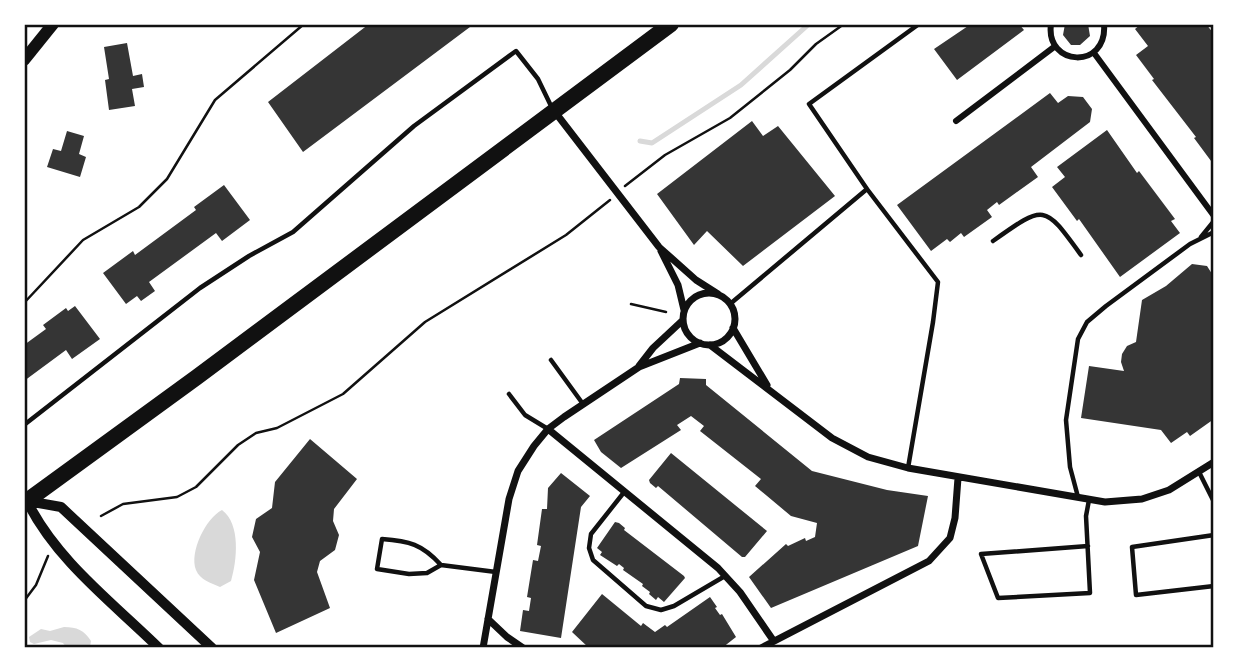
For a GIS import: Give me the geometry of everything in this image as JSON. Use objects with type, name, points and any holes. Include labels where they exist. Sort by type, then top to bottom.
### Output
[{"type":"highway","points":[[25,501],[671,24]]},
{"type":"main road","points":[[24,60],[53,24]]},
{"type":"street","points":[[1051,24],[1049,34],[1054,47],[1066,56],[1081,58],[1094,53],[1103,41],[1104,24]]},
{"type":"street","points":[[956,121],[1054,47]]},
{"type":"street","points":[[1094,53],[1213,219]]},
{"type":"street","points":[[554,111],[659,247],[678,285],[685,330],[700,344]]},
{"type":"street","points":[[483,648],[513,486],[525,460],[548,429],[639,367],[700,344],[720,342],[728,337],[733,328],[735,318],[730,304],[696,280],[659,247]]},
{"type":"street","points":[[684,310],[689,301],[698,295],[718,294]]},
{"type":"street","points":[[639,367],[653,348],[683,320]]},
{"type":"street","points":[[733,328],[769,388]]},
{"type":"street","points":[[710,345],[832,438],[868,457],[908,468],[1105,502],[1142,499],[1169,490],[1213,462]]},
{"type":"street","points":[[548,429],[726,576],[773,640]]},
{"type":"street","points":[[761,648],[929,561],[950,538],[955,518],[958,478]]},
{"type":"street","points":[[25,501],[57,549],[159,648]]},
{"type":"street","points":[[25,501],[61,507],[212,648]]},
{"type":"street","points":[[488,619],[523,648]]},
{"type":"lane","points":[[908,468],[938,282],[867,190],[809,104],[919,24]]},
{"type":"lane","points":[[24,425],[201,288],[249,256],[293,232],[414,125],[516,51],[538,79],[554,111]]},
{"type":"lane","points":[[730,304],[867,190]]},
{"type":"lane","points":[[993,240],[1022,220],[1042,214],[1057,223],[1081,256]]},
{"type":"lane","points":[[1199,238],[1213,219]]},
{"type":"lane","points":[[1079,498],[1070,467],[1066,421],[1078,339],[1087,322],[1106,306],[1199,238],[1213,232]]},
{"type":"lane","points":[[551,360],[583,404]]},
{"type":"lane","points":[[509,394],[525,415],[548,429]]},
{"type":"lane","points":[[1199,472],[1213,502]]},
{"type":"lane","points":[[625,491],[591,534],[589,548],[593,561],[646,606],[661,610],[674,606],[726,576]]},
{"type":"lane","points":[[1088,546],[981,554],[998,598],[1090,593],[1088,546],[1086,516],[1089,500]]},
{"type":"lane","points":[[1213,535],[1132,547],[1136,595],[1213,586]]},
{"type":"lane","points":[[441,565],[429,552],[416,544],[382,539],[377,569],[409,574],[427,573],[441,565],[496,572]]},
{"type":"path","points":[[24,303],[83,240],[139,207],[167,179],[215,100],[304,24]]},
{"type":"path","points":[[631,180],[665,155],[730,118],[790,70],[816,44],[844,24]]},
{"type":"path","points":[[102,516],[123,505],[177,497],[196,487],[238,445],[256,433],[277,428],[343,394],[425,322],[566,235],[611,200]]},
{"type":"path","points":[[631,304],[666,312]]},
{"type":"path","points":[[24,601],[36,585],[48,556]]},
{"type":"shaded area","points":[[222,510],[228,516],[235,533],[236,553],[231,581],[220,587],[200,576],[194,563],[200,536],[210,520]]},
{"type":"shaded area","points":[[64,627],[83,632],[91,641],[90,647],[66,647],[63,643],[51,640],[34,644],[30,642],[29,637],[41,629],[50,631]]},
{"type":"building","points":[[369,24],[474,24],[303,152],[268,102]]},
{"type":"building","points":[[971,24],[1019,24],[1024,30],[957,80],[934,49]]},
{"type":"building","points":[[1065,24],[1088,24],[1090,36],[1080,45],[1071,45],[1063,35]]},
{"type":"building","points":[[1141,24],[1206,24],[1214,34],[1214,165],[1136,55],[1148,46],[1135,29]]},
{"type":"building","points":[[127,43],[133,76],[142,74],[144,87],[132,89],[135,106],[109,110],[105,80],[109,79],[104,47]]},
{"type":"building","points":[[1050,93],[1058,103],[1068,96],[1083,97],[1092,109],[1090,122],[1031,167],[1038,177],[999,205],[997,202],[987,210],[992,217],[964,237],[961,233],[931,251],[897,205]]},
{"type":"building","points":[[752,121],[763,136],[778,126],[835,196],[743,266],[707,231],[694,245],[657,194]]},
{"type":"building","points":[[1107,130],[1137,173],[1139,171],[1175,219],[1171,221],[1180,233],[1120,277],[1079,219],[1077,221],[1052,187],[1065,177],[1057,167]]},
{"type":"building","points":[[67,131],[84,136],[79,154],[86,157],[80,177],[47,167],[53,149],[61,151]]},
{"type":"building","points":[[224,185],[250,220],[222,241],[216,233],[149,282],[155,291],[141,301],[137,296],[126,304],[103,273],[133,251],[135,255],[196,210],[194,207]]},
{"type":"building","points":[[1192,264],[1207,266],[1214,277],[1214,419],[1190,436],[1187,432],[1171,443],[1161,430],[1081,418],[1089,366],[1124,371],[1122,354],[1127,346],[1136,342],[1142,300],[1166,286]]},
{"type":"building","points":[[75,306],[100,339],[72,359],[66,350],[24,381],[24,345],[46,329],[43,325],[66,308],[68,311]]},
{"type":"building","points":[[680,378],[706,379],[706,385],[812,471],[887,490],[928,496],[918,546],[771,608],[749,577],[786,544],[788,546],[805,538],[806,541],[815,537],[817,523],[791,516],[755,486],[761,479],[700,431],[704,426],[691,416],[677,425],[681,430],[621,468],[601,452],[594,440],[679,384]]},
{"type":"building","points":[[310,439],[357,479],[334,509],[333,521],[339,535],[335,550],[320,561],[317,572],[330,608],[276,633],[254,580],[260,552],[252,537],[256,519],[272,508],[275,482]]},
{"type":"building","points":[[671,453],[767,531],[745,557],[658,486],[656,488],[650,483],[649,480]]},
{"type":"building","points":[[561,473],[590,496],[581,507],[561,638],[520,631],[523,610],[529,611],[531,598],[527,597],[533,560],[538,561],[541,546],[537,545],[542,509],[547,509],[548,488]]},
{"type":"building","points":[[615,522],[684,576],[664,602],[658,597],[656,600],[643,584],[619,564],[617,566],[600,555],[602,552],[597,548]]},
{"type":"building","points":[[602,594],[641,626],[643,623],[655,632],[665,625],[667,627],[710,597],[736,637],[722,648],[589,648],[572,632]]},
{"type":"waterway","points":[[640,141],[652,143],[741,85],[809,24]]}]
